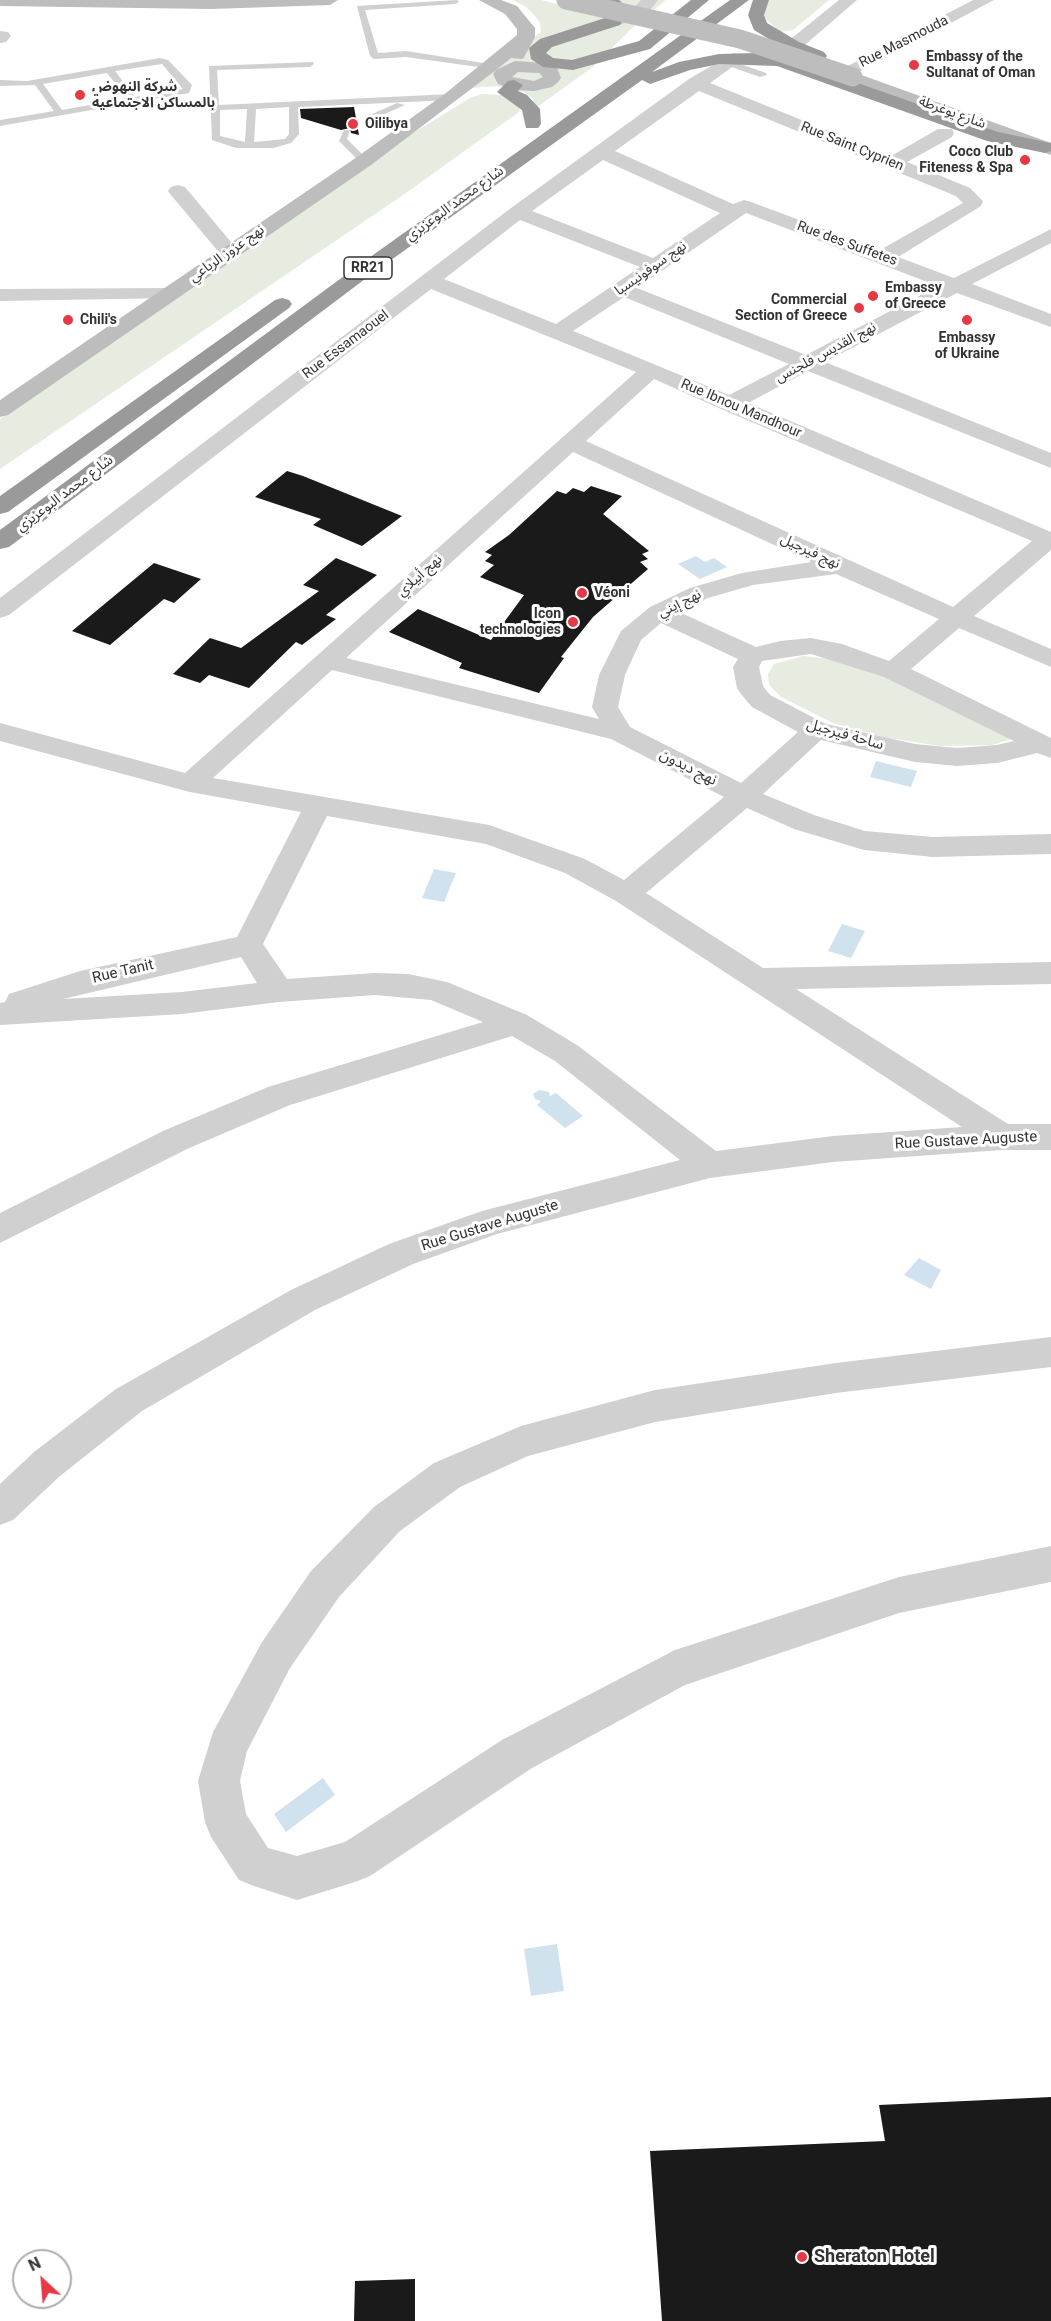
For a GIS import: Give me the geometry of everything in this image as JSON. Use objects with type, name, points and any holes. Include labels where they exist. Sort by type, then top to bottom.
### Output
[{"type":"highway","points":[[609,0],[622,10],[618,17],[609,23],[541,45],[537,54],[546,65],[585,64],[644,45]]},
{"type":"highway","name":"شارع محمد البوعزيزي","points":[[597,91],[644,45],[701,0]]},
{"type":"highway","name":"شارع محمد البوعزيزي","points":[[0,542],[366,269],[597,91],[741,0]]},
{"type":"highway","points":[[761,0],[756,15],[760,27],[793,46],[853,73]]},
{"type":"highway","points":[[597,91],[703,62],[780,61],[994,137],[1048,148]]},
{"type":"highway","points":[[504,77],[531,109],[532,124]]},
{"type":"highway","points":[[512,138],[549,112]]},
{"type":"highway","name":"شارع محمد البوعزيزي","points":[[0,507],[300,291]]},
{"type":"main road","points":[[0,1],[222,4],[328,0]]},
{"type":"main road","name":"نهج عزوز الرباعي","points":[[449,96],[485,92],[504,77],[526,37],[526,28],[521,19],[511,10],[487,0]]},
{"type":"main road","name":"شارع يوغرطة","points":[[566,0],[740,39],[795,55],[853,73],[1048,148]]},
{"type":"main road","points":[[504,77],[534,86],[550,81],[552,75],[546,65]]},
{"type":"main road","name":"نهج عزوز الرباعي","points":[[0,410],[364,161],[449,96],[504,77]]},
{"type":"street","points":[[609,23],[639,13],[650,0]]},
{"type":"street","points":[[793,46],[849,0]]},
{"type":"street","name":"Rue Masmouda","points":[[853,73],[986,0]]},
{"type":"street","name":"Rue Essamaouel","points":[[0,610],[518,212],[730,60]]},
{"type":"street","name":"Rue Saint Cyprien","points":[[668,72],[686,73],[693,77],[695,83],[963,192],[974,201],[972,206],[883,257]]},
{"type":"street","points":[[892,163],[945,133]]},
{"type":"street","name":"Rue des Suffetes","points":[[602,152],[739,209],[883,257],[1051,321]]},
{"type":"street","points":[[178,191],[229,252]]},
{"type":"street","name":"نهج سوفونيسبا","points":[[558,332],[739,209]]},
{"type":"street","points":[[518,212],[654,266]]},
{"type":"street","name":"نهج القديس فلجنس","points":[[729,404],[1051,235]]},
{"type":"street","name":"Rue Ibnou Mandhour","points":[[430,281],[651,370],[1050,540]]},
{"type":"street","points":[[622,288],[1051,461]]},
{"type":"street","points":[[0,295],[168,294]]},
{"type":"street","name":"نهج أبيلاي","points":[[190,783],[651,370]]},
{"type":"street","name":"نهج فيرجيل","points":[[570,442],[839,566],[1051,659]]},
{"type":"street","points":[[893,671],[1050,540]]},
{"type":"street","name":"نهج إيني","points":[[620,733],[605,707],[612,675],[630,636],[659,612],[699,593],[751,578],[839,566]]},
{"type":"street","points":[[659,612],[753,656]]},
{"type":"street","name":"ساحة فيرجيل","points":[[811,646],[833,650],[893,671],[1045,746],[997,754],[957,757],[915,753],[816,730],[761,701],[750,688],[746,667],[753,656],[780,649],[811,646]]},
{"type":"street","name":"نهج ديدون","points":[[327,661],[620,733],[744,796],[804,822],[864,840],[933,847],[1051,844]]},
{"type":"street","points":[[626,894],[744,796],[816,730]]},
{"type":"street","points":[[0,732],[190,783],[489,835],[533,849],[575,866],[626,894],[761,979],[1002,1137]]},
{"type":"street","points":[[279,991],[248,945],[319,804]]},
{"type":"street","name":"Rue Tanit","points":[[0,1009],[80,982],[248,945]]},
{"type":"street","points":[[761,979],[1051,973]]},
{"type":"street","points":[[0,1014],[183,1003],[279,991],[408,985],[436,990],[516,1023],[566,1053],[710,1165]]},
{"type":"street","points":[[0,1229],[176,1140],[279,1096],[516,1023]]},
{"type":"street","name":"Rue Gustave Auguste","points":[[0,1508],[47,1464],[129,1400],[303,1300],[400,1254],[494,1221],[710,1165],[833,1149],[1002,1137],[1051,1137]]},
{"type":"street","points":[[1051,1352],[836,1378],[656,1406],[521,1442],[447,1475],[379,1528],[326,1584],[276,1655],[228,1746],[219,1781],[226,1822],[254,1865],[297,1878],[355,1861],[517,1755],[675,1669],[899,1595],[1051,1564]]},
{"type":"lane","points":[[455,2],[360,8],[374,56],[406,54],[504,77]]},
{"type":"lane","points":[[730,60],[763,75]]},
{"type":"lane","points":[[0,82],[37,82],[108,69],[165,62],[189,87],[186,91],[0,123]]},
{"type":"lane","points":[[293,104],[294,134],[291,139],[278,144],[229,145],[215,138],[212,68],[310,64]]},
{"type":"lane","points":[[108,69],[132,99]]},
{"type":"lane","points":[[37,82],[59,112]]},
{"type":"lane","points":[[215,108],[449,96]]},
{"type":"lane","points":[[368,118],[407,103],[449,96]]},
{"type":"lane","points":[[249,146],[252,106]]},
{"type":"lane","points":[[347,132],[342,139],[364,161]]},
{"type":"shaded area","points":[[512,0],[541,0],[584,11],[605,0],[666,0],[637,23],[594,66],[536,108],[532,98],[524,92],[497,86],[470,88],[541,32],[540,23],[534,15],[525,6]]},
{"type":"shaded area","points":[[767,0],[829,0],[793,30],[780,32],[765,18],[763,4]]},
{"type":"shaded area","points":[[483,94],[503,95],[521,103],[519,112],[406,193],[0,469],[0,419],[372,158],[472,97]]},
{"type":"shaded area","points":[[803,656],[851,661],[1015,738],[992,745],[940,746],[883,737],[833,723],[781,697],[769,685],[768,674],[774,664]]},
{"type":"water","points":[[696,556],[705,562],[714,558],[727,567],[700,579],[678,564]]},
{"type":"water","points":[[876,761],[917,771],[911,787],[870,777]]},
{"type":"water","points":[[434,869],[456,873],[444,902],[422,898]]},
{"type":"water","points":[[842,924],[865,931],[851,958],[828,951]]},
{"type":"water","points":[[539,1090],[549,1092],[550,1096],[556,1093],[583,1116],[565,1128],[537,1105],[541,1101],[535,1099],[533,1094]]},
{"type":"water","points":[[919,1258],[941,1270],[931,1289],[904,1275]]},
{"type":"water","points":[[323,1778],[335,1795],[286,1832],[274,1814]]},
{"type":"water","points":[[557,1944],[564,1991],[531,1996],[524,1949]]},
{"type":"building","points":[[354,107],[359,135],[351,133],[350,128],[341,130],[301,118],[300,109]]},
{"type":"building","points":[[287,471],[402,516],[362,546],[313,525],[321,519],[255,497]]},
{"type":"building","points":[[591,486],[622,496],[603,514],[649,551],[642,554],[648,559],[640,562],[648,569],[593,617],[561,657],[564,658],[539,693],[459,668],[462,663],[389,632],[418,609],[491,640],[524,595],[480,577],[494,565],[485,561],[492,555],[485,552],[509,535],[557,491],[566,494],[573,488],[584,492]]},
{"type":"building","points":[[336,558],[377,575],[326,615],[336,619],[302,645],[296,642],[249,688],[209,675],[200,683],[173,674],[210,638],[241,648],[319,591],[303,585]]},
{"type":"building","points":[[154,563],[201,579],[174,603],[164,599],[110,645],[72,631]]},
{"type":"building","points":[[1051,2097],[1051,2321],[662,2321],[650,2151],[885,2141],[879,2105]]},
{"type":"building","points":[[415,2279],[415,2321],[354,2321],[355,2281]]},
{"type":"place","name":"Embassy of the Sultanat of Oman","points":[[914,65]]},
{"type":"place","name":"شركة النهوض بالمساكن الاجتماعية","points":[[80,95]]},
{"type":"place","name":"Oilibya","points":[[353,124]]},
{"type":"place","name":"Coco Club Fiteness & Spa","points":[[1025,160]]},
{"type":"place","name":"Embassy of Greece","points":[[873,296]]},
{"type":"place","name":"Commercial Section of Greece","points":[[859,308]]},
{"type":"place","name":"Chili's","points":[[68,320]]},
{"type":"place","name":"Embassy of Ukraine","points":[[967,320]]},
{"type":"place","name":"Véoni","points":[[582,593]]},
{"type":"place","name":"Icon technologies","points":[[573,622]]},
{"type":"place","name":"Sheraton Hotel","points":[[802,2257]]}]
